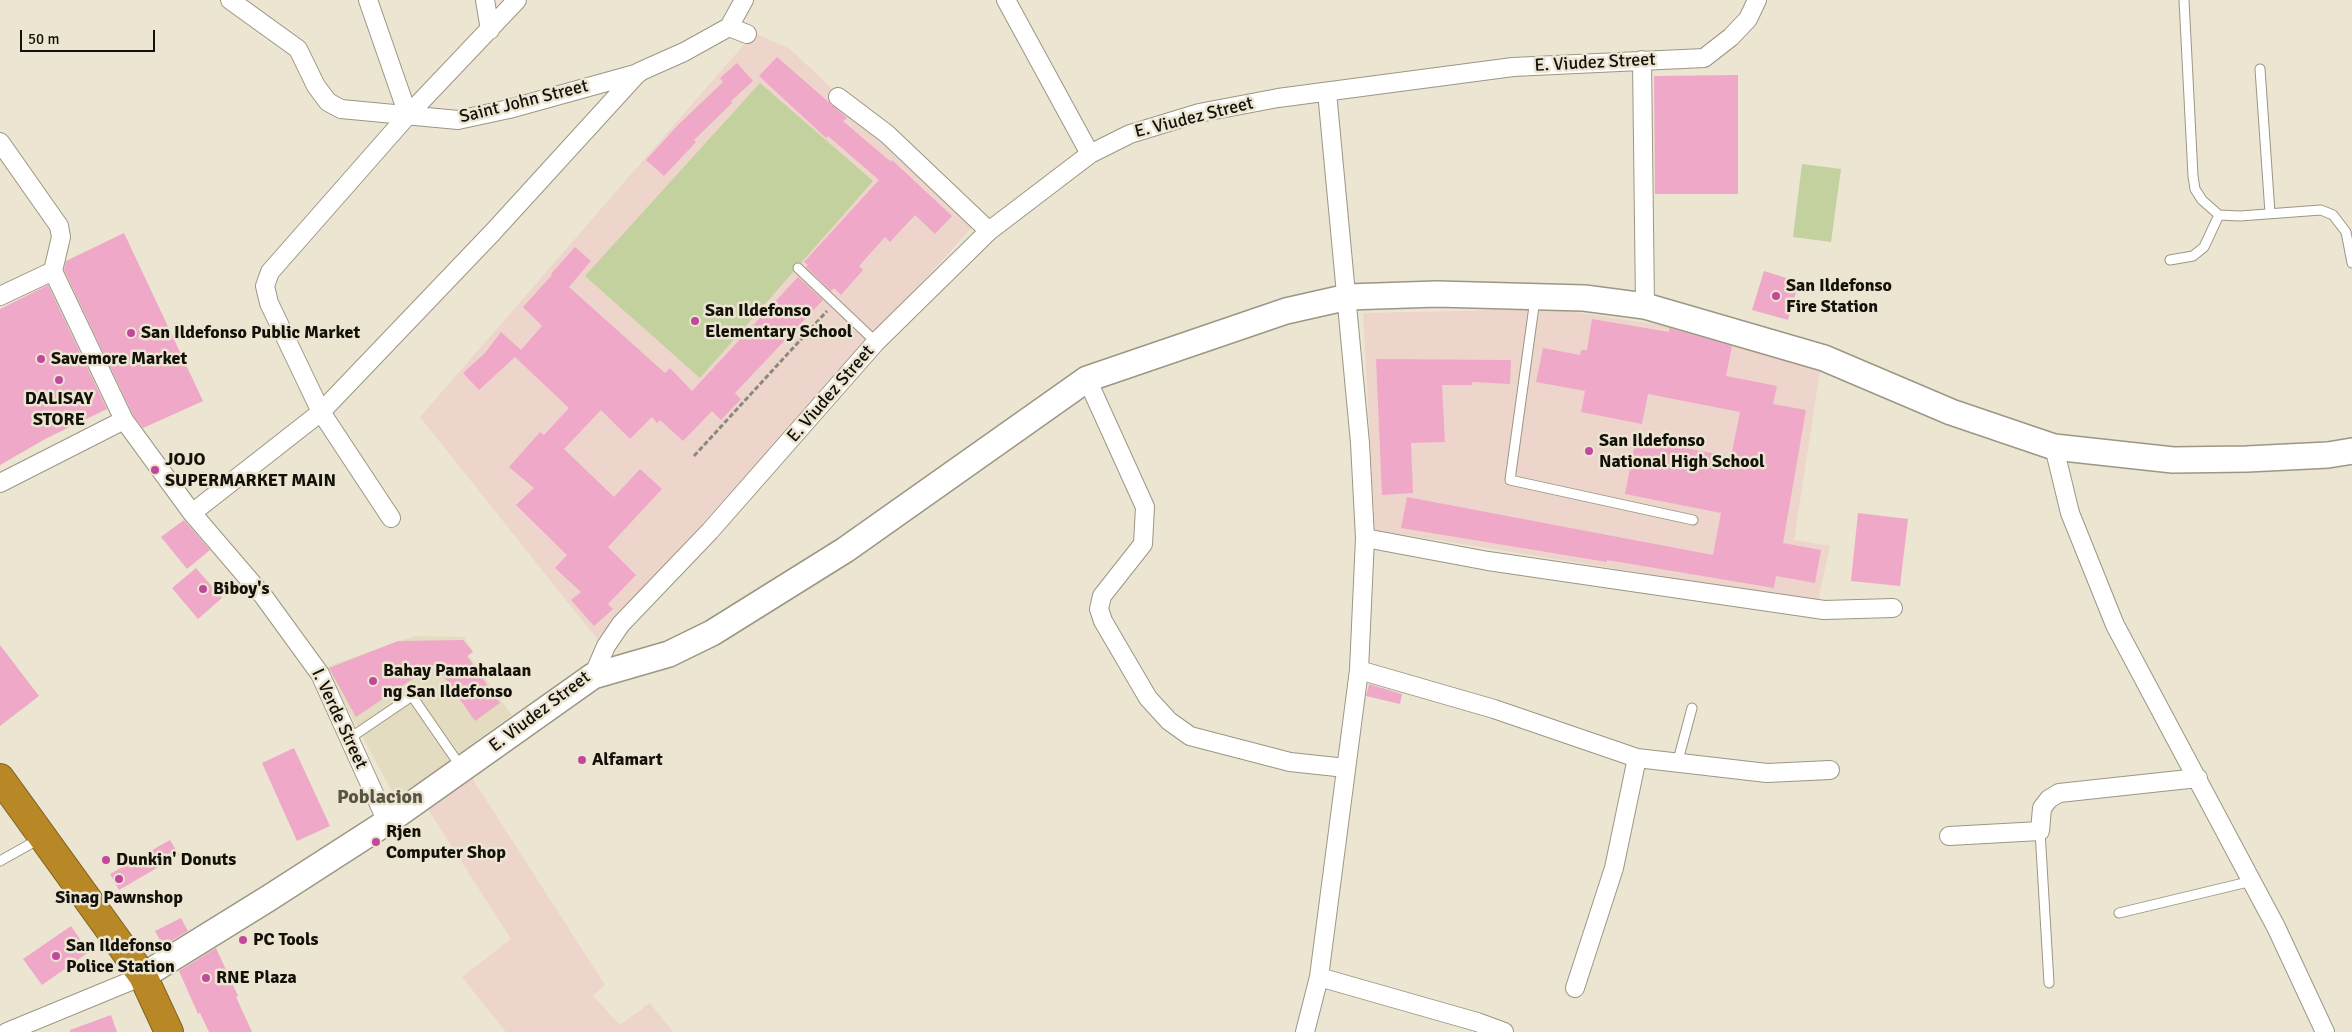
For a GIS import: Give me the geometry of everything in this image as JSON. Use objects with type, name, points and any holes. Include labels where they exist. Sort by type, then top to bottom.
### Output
[{"type":"highway","points":[[0,778],[143,976],[169,1032]]},
{"type":"street","name":"Saint John Street","points":[[230,0],[298,49],[316,86],[328,102],[341,109],[458,120],[509,109],[639,72],[684,52],[729,26]]},
{"type":"street","points":[[368,0],[408,115]]},
{"type":"street","points":[[485,0],[490,30]]},
{"type":"street","points":[[391,518],[321,412],[269,303],[265,286],[270,272],[408,115],[490,30],[516,0]]},
{"type":"street","points":[[744,0],[729,26],[747,34]]},
{"type":"street","points":[[1006,0],[1090,154]]},
{"type":"street","name":"E. Viudez Street","points":[[7,1032],[143,976],[387,822],[593,676],[606,646],[621,624],[710,531],[876,342],[988,231],[1090,154],[1130,134],[1198,113],[1278,98],[1513,67],[1704,58],[1737,31],[1748,19],[1757,0]]},
{"type":"street","points":[[1642,60],[1645,306]]},
{"type":"street","points":[[192,513],[321,412],[493,232],[639,72]]},
{"type":"street","points":[[1305,1032],[1319,977],[1359,670],[1365,538],[1360,443],[1348,298],[1327,92]]},
{"type":"street","points":[[838,97],[887,134],[988,231]]},
{"type":"street","points":[[0,142],[58,226],[61,236],[53,271],[0,296]]},
{"type":"street","name":"I. Verde Street","points":[[53,271],[124,420],[192,513],[264,597],[301,645],[320,674],[387,822]]},
{"type":"street","points":[[593,676],[669,654],[712,633],[845,550],[1087,378],[1286,311],[1348,298],[1437,294],[1535,296],[1584,298],[1645,306],[1824,358],[1951,412],[2054,447],[2173,460],[2328,455],[2352,451]]},
{"type":"street","points":[[1087,378],[1145,507],[1143,544],[1102,596],[1099,609],[1103,621],[1148,698],[1169,720],[1190,736],[1290,762],[1346,768]]},
{"type":"street","points":[[0,483],[124,420]]},
{"type":"street","points":[[2054,447],[2070,513],[2115,626],[2276,927],[2325,1032]]},
{"type":"street","points":[[1365,538],[1488,561],[1824,610],[1892,608]]},
{"type":"street","points":[[1359,670],[1494,709],[1637,758],[1767,773],[1830,770]]},
{"type":"street","points":[[1575,988],[1614,868],[1637,758]]},
{"type":"street","points":[[1949,836],[2040,831],[2042,808],[2049,799],[2059,793],[2198,778]]},
{"type":"street","points":[[1319,977],[1477,1022],[1504,1032]]},
{"type":"lane","points":[[2184,0],[2195,190],[2202,200],[2219,215],[2240,216],[2321,210],[2333,215],[2346,232],[2352,263]]},
{"type":"lane","points":[[2260,69],[2270,213]]},
{"type":"lane","points":[[2170,260],[2193,256],[2204,247],[2219,215]]},
{"type":"lane","points":[[798,268],[876,342]]},
{"type":"lane","points":[[1535,296],[1510,480],[1693,520]]},
{"type":"lane","points":[[350,738],[412,696],[462,769]]},
{"type":"lane","points":[[1677,764],[1692,708]]},
{"type":"lane","points":[[2040,831],[2049,983]]},
{"type":"lane","points":[[0,861],[44,837]]},
{"type":"lane","points":[[2119,913],[2252,882]]},
{"type":"path","points":[[694,456],[835,303]]},
{"type":"shaded area","name":"San Ildefonso Elementary School","points":[[754,33],[790,49],[975,224],[597,639],[420,417]]},
{"type":"shaded area","name":"San Ildefonso National High School","points":[[1554,309],[1734,336],[1820,371],[1794,540],[1830,546],[1818,601],[1375,530],[1363,313]]},
{"type":"shaded area","points":[[415,636],[464,637],[473,651],[468,654],[512,715],[396,799],[325,667]]},
{"type":"shaded area","points":[[472,778],[605,985],[593,996],[620,1025],[650,1003],[673,1032],[506,1032],[462,977],[511,939],[427,808]]},
{"type":"green space","points":[[760,83],[873,181],[700,378],[585,276]]},
{"type":"green space","points":[[1802,164],[1841,169],[1831,242],[1793,237]]},
{"type":"building","points":[[777,57],[847,118],[843,121],[891,162],[892,160],[952,216],[935,234],[915,215],[890,242],[885,237],[859,266],[863,270],[841,295],[834,288],[831,291],[806,267],[808,265],[804,262],[879,180],[828,136],[826,138],[759,76]]},
{"type":"building","points":[[737,63],[753,81],[694,140],[696,142],[664,176],[646,160],[678,125],[723,82],[720,78]]},
{"type":"building","points":[[1738,75],[1738,194],[1655,194],[1654,76]]},
{"type":"building","name":"San Ildefonso Public Market","points":[[124,233],[203,401],[143,428],[133,415],[64,270],[66,261]]},
{"type":"building","points":[[575,247],[591,261],[569,287],[665,373],[670,368],[692,391],[798,277],[823,300],[735,393],[741,399],[721,420],[712,411],[683,441],[660,420],[657,423],[652,417],[630,439],[601,410],[564,449],[614,497],[640,469],[662,489],[608,547],[636,575],[608,604],[613,609],[594,626],[571,600],[581,592],[555,568],[567,555],[516,505],[534,488],[509,467],[540,432],[544,435],[569,408],[515,357],[479,390],[463,373],[485,353],[501,332],[521,350],[542,326],[523,307]]},
{"type":"building","name":"San Ildefonso Fire Station","points":[[1764,271],[1799,282],[1788,320],[1752,310]]},
{"type":"building","name":"Savemore Market","points":[[48,285],[107,409],[47,438],[0,465],[0,309]]},
{"type":"building","points":[[1592,319],[1669,332],[1669,328],[1732,346],[1726,376],[1777,386],[1773,404],[1806,410],[1783,543],[1821,550],[1815,583],[1776,576],[1774,588],[1401,528],[1407,497],[1713,555],[1721,513],[1625,494],[1636,438],[1731,457],[1740,412],[1648,394],[1642,424],[1581,412],[1585,391],[1536,382],[1543,348],[1580,355],[1581,350],[1587,350]]},
{"type":"building","points":[[1376,359],[1511,360],[1510,384],[1472,382],[1472,385],[1442,385],[1445,442],[1411,443],[1413,493],[1382,495]]},
{"type":"building","points":[[1858,513],[1908,519],[1900,586],[1851,581]]},
{"type":"building","points":[[184,520],[210,550],[187,569],[161,537]]},
{"type":"building","points":[[196,568],[222,598],[198,619],[172,588]]},
{"type":"building","name":"Bahay Pamahalaan ng San Ildefonso","points":[[463,640],[473,652],[467,656],[500,703],[475,721],[435,664],[356,717],[329,668],[398,641]]},
{"type":"building","points":[[0,645],[39,696],[0,726]]},
{"type":"building","points":[[1369,684],[1402,694],[1400,704],[1366,696]]},
{"type":"building","points":[[294,748],[330,826],[297,841],[262,763]]},
{"type":"building","points":[[170,840],[179,855],[119,890],[110,874]]},
{"type":"building","points":[[181,918],[188,931],[163,946],[155,931]]},
{"type":"building","name":"San Ildefonso Police Station","points":[[71,926],[89,952],[42,985],[23,959]]},
{"type":"building","name":"RNE Plaza","points":[[216,948],[252,1032],[209,1032],[200,1013],[198,1014],[179,971]]},
{"type":"building","points":[[111,1015],[117,1032],[70,1032],[70,1030]]},
{"type":"place","name":"San Ildefonso Fire Station","points":[[1776,296]]},
{"type":"place","name":"San Ildefonso Elementary School","points":[[695,321]]},
{"type":"place","name":"San Ildefonso Public Market","points":[[131,333]]},
{"type":"place","name":"Savemore Market","points":[[41,359]]},
{"type":"place","name":"DALISAY STORE","points":[[59,380]]},
{"type":"place","name":"San Ildefonso National High School","points":[[1589,451]]},
{"type":"place","name":"JOJO SUPERMARKET MAIN","points":[[155,470]]},
{"type":"place","name":"Biboy's","points":[[203,589]]},
{"type":"place","name":"Bahay Pamahalaan ng San Ildefonso","points":[[373,681]]},
{"type":"place","name":"Alfamart","points":[[582,760]]},
{"type":"place","name":"Rjen Computer Shop","points":[[376,842]]},
{"type":"place","name":"Dunkin' Donuts","points":[[106,860]]},
{"type":"place","name":"Sinag Pawnshop","points":[[119,879]]},
{"type":"place","name":"PC Tools","points":[[243,940]]},
{"type":"place","name":"San Ildefonso Police Station","points":[[56,956]]},
{"type":"place","name":"RNE Plaza","points":[[206,978]]},
{"type":"district","name":"Poblacion","points":[[380,798]]}]
